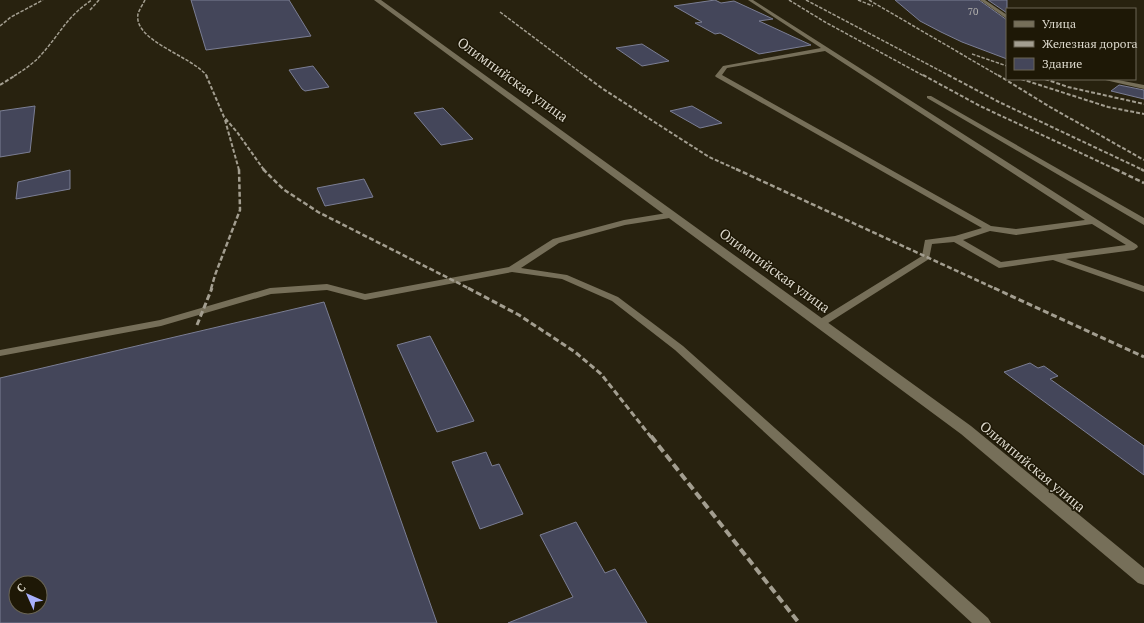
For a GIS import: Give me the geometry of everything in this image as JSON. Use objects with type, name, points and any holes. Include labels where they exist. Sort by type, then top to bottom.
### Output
[{"type":"street","name":"Олимпийская улица","points":[[377,0],[821,322],[966,430],[1144,578]]},
{"type":"lane","points":[[750,0],[1134,247]]},
{"type":"lane","points":[[982,0],[1006,16]]},
{"type":"lane","points":[[827,49],[725,67],[718,76],[989,228],[1016,232],[1093,221]]},
{"type":"lane","points":[[1109,80],[1144,87]]},
{"type":"lane","points":[[929,97],[1144,222]]},
{"type":"lane","points":[[512,270],[556,241],[624,224],[674,215]]},
{"type":"lane","points":[[821,322],[926,257],[928,242],[956,239],[989,228]]},
{"type":"lane","points":[[956,239],[999,265],[1144,246]]},
{"type":"lane","points":[[1053,258],[1144,289]]},
{"type":"lane","points":[[0,353],[161,324],[270,291],[327,287],[365,297],[512,270],[564,277],[615,299],[679,348],[983,623]]},
{"type":"building","points":[[191,0],[289,0],[311,36],[206,50]]},
{"type":"building","points":[[715,0],[721,3],[734,1],[773,19],[759,21],[811,45],[759,54],[720,33],[715,34],[695,23],[702,22],[674,6]]},
{"type":"building","points":[[895,0],[979,0],[1006,19],[1006,59],[962,42],[920,21]]},
{"type":"building","points":[[988,0],[1007,0],[1006,12]]},
{"type":"building","points":[[642,44],[669,61],[642,66],[616,48]]},
{"type":"building","points":[[313,66],[329,87],[305,91],[289,70]]},
{"type":"building","points":[[1119,85],[1144,90],[1144,99],[1111,91]]},
{"type":"building","points":[[35,106],[30,152],[0,157],[0,111]]},
{"type":"building","points":[[692,106],[722,123],[700,128],[670,111]]},
{"type":"building","points":[[443,108],[473,139],[441,145],[414,113]]},
{"type":"building","points":[[70,170],[70,189],[16,199],[18,182]]},
{"type":"building","points":[[364,179],[373,197],[325,206],[317,188]]},
{"type":"building","points":[[324,302],[437,623],[0,623],[0,378]]},
{"type":"building","points":[[430,336],[474,421],[437,432],[397,345]]},
{"type":"building","points":[[1030,363],[1038,368],[1044,366],[1058,376],[1050,379],[1144,446],[1144,475],[1004,372]]},
{"type":"building","points":[[486,452],[492,466],[499,464],[523,514],[480,529],[452,462]]},
{"type":"building","points":[[576,522],[605,573],[615,569],[647,623],[508,623],[573,597],[540,535]]},
{"type":"railway","points":[[0,26],[11,17],[43,0]]},
{"type":"railway","points":[[14,76],[38,58],[76,12],[92,0]]},
{"type":"railway","points":[[90,10],[99,0]]},
{"type":"railway","points":[[145,0],[138,14],[139,24],[145,32],[165,48],[200,69],[206,75]]},
{"type":"railway","points":[[789,0],[825,22],[924,76]]},
{"type":"railway","points":[[806,0],[950,76]]},
{"type":"railway","points":[[858,0],[873,6]]},
{"type":"railway","points":[[869,0],[999,76]]},
{"type":"railway","points":[[500,12],[585,76]]},
{"type":"railway","points":[[972,54],[1006,66]]},
{"type":"railway","points":[[0,85],[16,75]]},
{"type":"railway","points":[[206,75],[224,117],[237,132],[264,170]]},
{"type":"railway","points":[[584,75],[603,89],[709,157],[738,170]]},
{"type":"railway","points":[[923,75],[980,106],[1117,170]]},
{"type":"railway","points":[[948,75],[999,102],[1141,169]]},
{"type":"railway","points":[[998,75],[1006,80]]},
{"type":"railway","points":[[1006,80],[1050,107],[1144,160]]},
{"type":"railway","points":[[1024,80],[1108,107],[1144,114]]},
{"type":"railway","points":[[1048,80],[1068,87],[1144,104]]},
{"type":"railway","points":[[225,120],[239,170]]},
{"type":"railway","points":[[211,289],[240,210],[239,169]]},
{"type":"railway","points":[[736,169],[996,289]]},
{"type":"railway","points":[[1115,169],[1144,183]]},
{"type":"railway","points":[[264,170],[283,189],[318,212],[470,289]]},
{"type":"railway","points":[[197,325],[212,288]]},
{"type":"railway","points":[[468,288],[519,315],[575,352],[601,374],[651,437]]},
{"type":"railway","points":[[994,288],[1144,357]]},
{"type":"railway","points":[[651,436],[799,623]]}]
